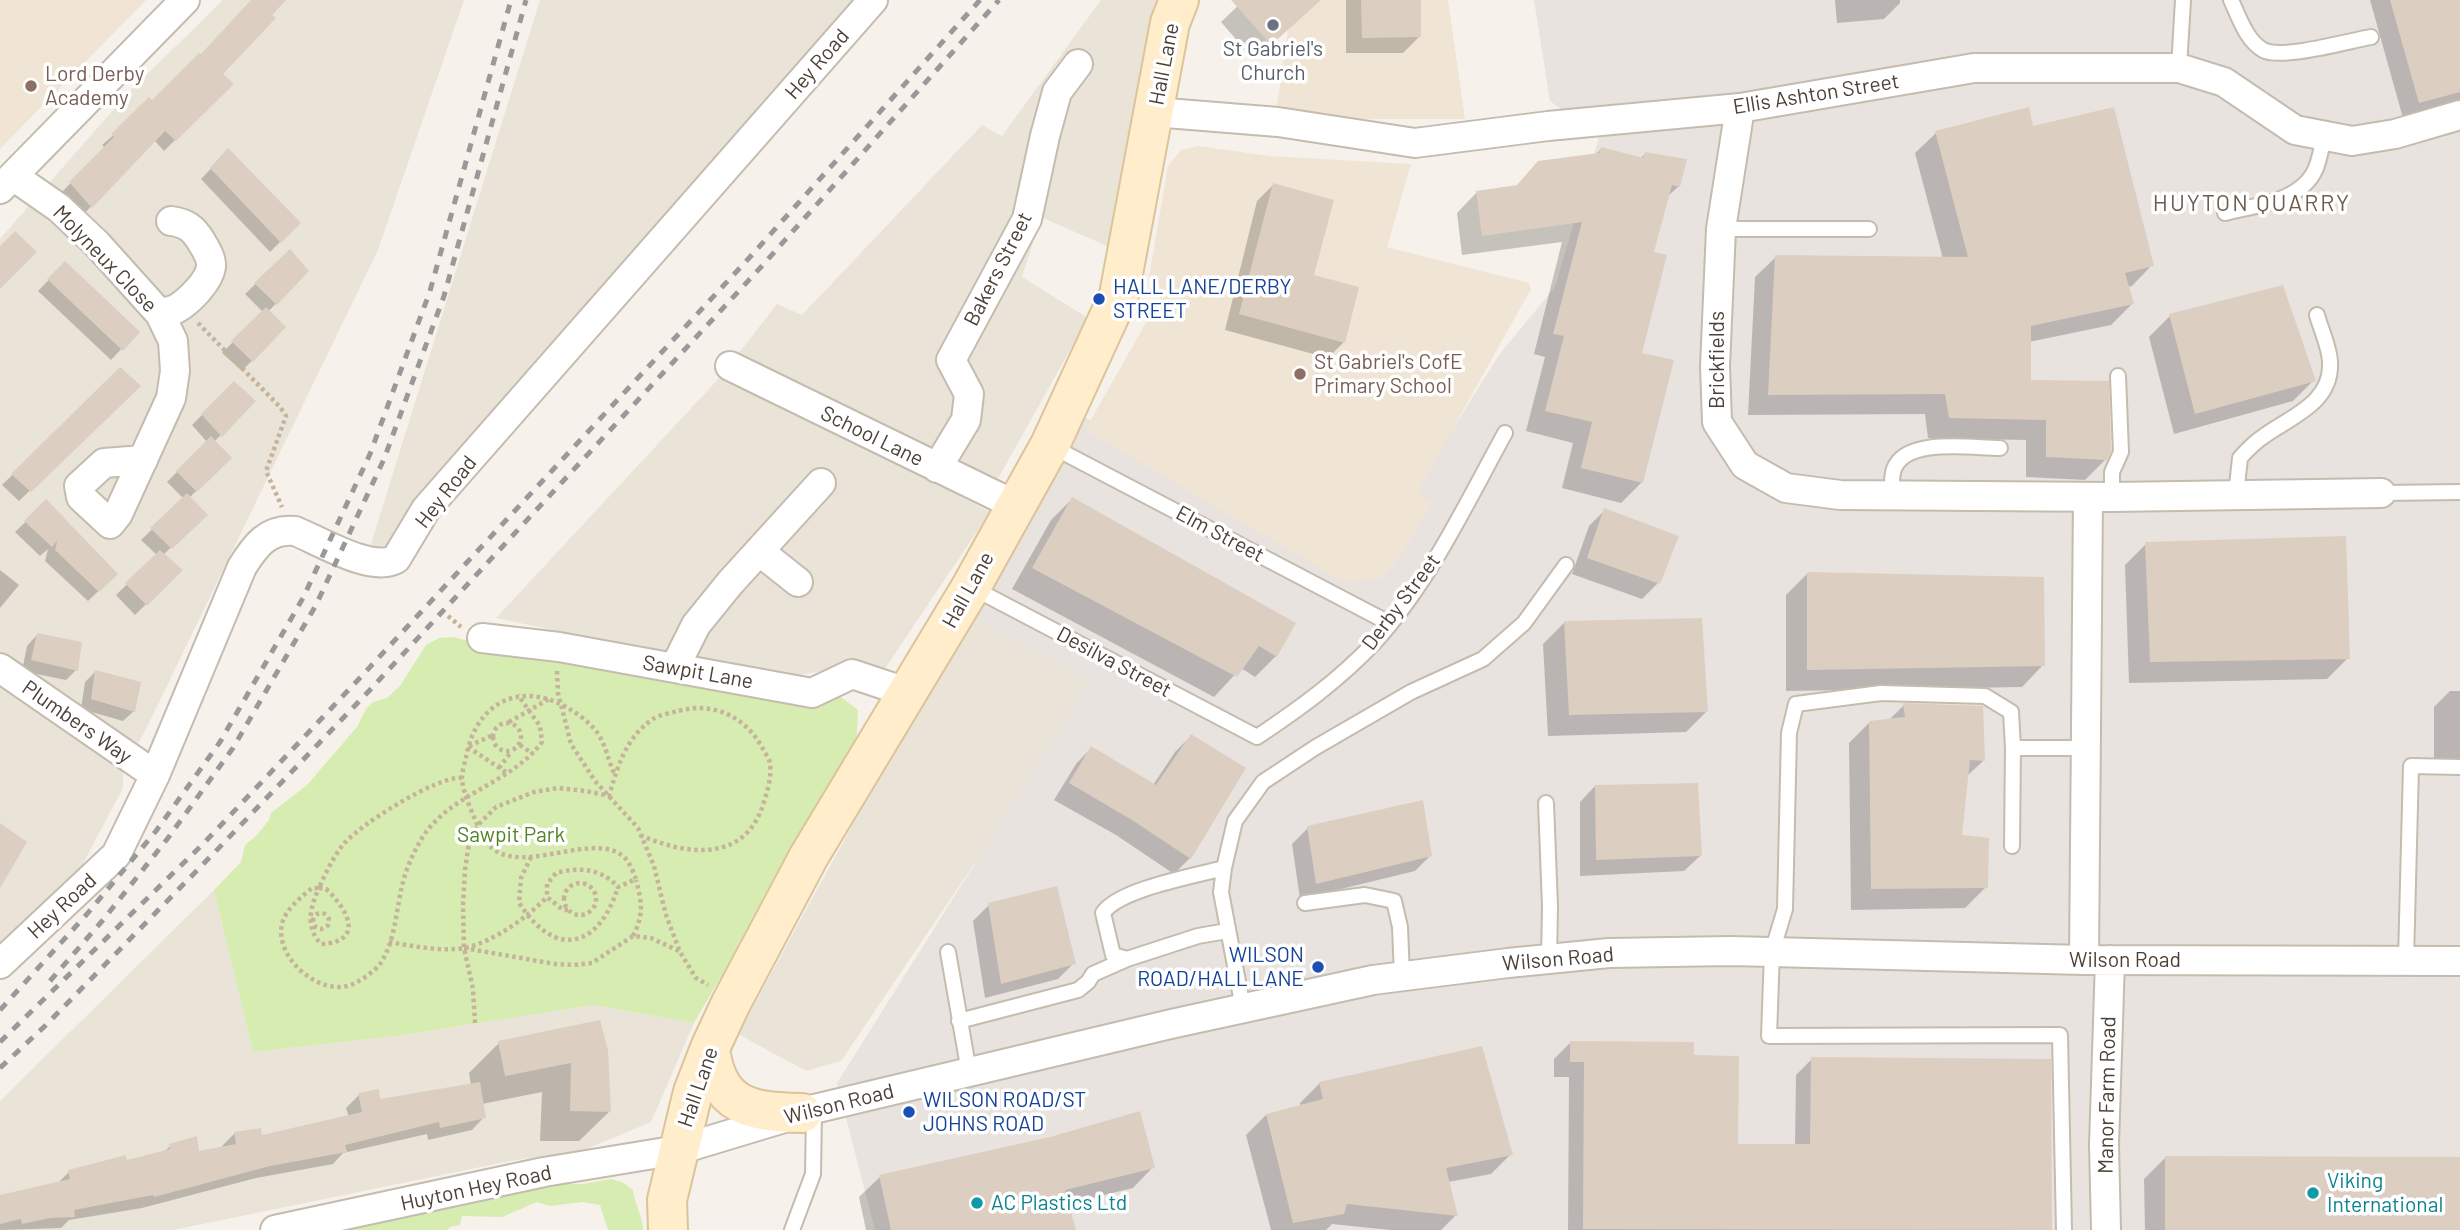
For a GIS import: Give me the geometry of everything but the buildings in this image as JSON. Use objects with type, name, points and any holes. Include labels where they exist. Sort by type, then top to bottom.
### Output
[{"type":"street","points":[[7,183],[185,0]]},
{"type":"street","name":"Hey Road","points":[[0,964],[116,855],[155,775],[242,567],[263,539],[284,530],[295,531],[370,563],[389,564],[396,559],[426,509],[873,0]]},
{"type":"street","name":"Hall Lane","points":[[668,1230],[667,1200],[694,1092],[710,1048],[731,1003],[809,856],[971,587],[1050,445],[1119,295],[1170,23],[1179,0]]},
{"type":"street","name":"Bakers Street","points":[[937,468],[966,419],[969,394],[951,360],[1027,219],[1057,92],[1078,64]]},
{"type":"street","name":"Ellis Ashton Street","points":[[1154,111],[1278,122],[1415,143],[1548,125],[1740,108],[1974,68],[2179,68],[2224,82],[2295,130],[2352,141],[2395,134],[2460,115]]},
{"type":"street","name":"Brickfields","points":[[1740,108],[1721,229],[1715,366],[1717,422],[1745,465],[1786,488],[1840,495],[2100,497],[2381,493]]},
{"type":"street","name":"Molyneux Close","points":[[7,183],[59,208],[170,309],[175,371],[172,398],[118,514],[110,523],[81,496],[79,486],[104,463],[143,460]]},
{"type":"street","points":[[170,309],[204,283],[211,267],[208,252],[197,234],[185,222],[171,221]]},
{"type":"street","name":"School Lane","points":[[730,366],[1015,505]]},
{"type":"street","points":[[675,667],[696,625],[821,483]]},
{"type":"street","name":"Manor Farm Road","points":[[2100,497],[2086,748],[2097,960],[2106,1230]]},
{"type":"street","points":[[759,551],[799,582]]},
{"type":"street","name":"Sawpit Lane","points":[[482,638],[559,647],[812,693],[852,674],[908,693]]},
{"type":"street","name":"Plumbers Way","points":[[0,668],[155,775]]},
{"type":"street","name":"Wilson Road","points":[[678,1150],[808,1111],[1243,1008],[1373,980],[1549,959],[1609,953],[1772,952],[2097,960],[2460,961]]},
{"type":"street","points":[[710,1048],[712,1068],[719,1083],[730,1097],[747,1108],[768,1112],[808,1111]]},
{"type":"street","name":"Huyton Hey Road","points":[[275,1230],[544,1172],[678,1150]]},
{"type":"lane","points":[[2179,68],[2183,0]]},
{"type":"lane","points":[[2231,0],[2242,26],[2265,51],[2281,55],[2371,37]]},
{"type":"lane","points":[[2225,213],[2283,198],[2299,189],[2316,168],[2324,135]]},
{"type":"lane","points":[[1721,229],[1869,229]]},
{"type":"lane","points":[[2236,495],[2240,458],[2265,434],[2309,407],[2320,394],[2327,379],[2330,362],[2318,315]]},
{"type":"lane","points":[[2100,497],[2121,452],[2118,376]]},
{"type":"lane","name":"Derby Street","points":[[1257,737],[1317,696],[1375,642],[1428,572],[1505,433]]},
{"type":"lane","name":"Elm Street","points":[[1050,445],[1390,623]]},
{"type":"lane","points":[[1892,496],[1894,468],[1900,458],[1911,450],[1925,447],[2000,448]]},
{"type":"lane","points":[[2381,493],[2460,492]]},
{"type":"lane","points":[[1243,1008],[1221,891],[1235,821],[1263,782],[1316,747],[1411,692],[1483,659],[1524,623],[1566,565]]},
{"type":"lane","name":"Desilva Street","points":[[971,587],[1257,737]]},
{"type":"lane","points":[[2012,846],[2014,748],[2011,712],[1985,696],[1881,693],[1796,704],[1789,733],[1785,909],[1772,952],[1769,1036],[2060,1035],[2064,1230]]},
{"type":"lane","points":[[2014,748],[2086,748]]},
{"type":"lane","points":[[2406,960],[2412,766],[2460,767]]},
{"type":"lane","points":[[1546,803],[1549,959]]},
{"type":"lane","points":[[1128,959],[1114,955],[1103,913],[1108,905],[1131,893],[1224,868]]},
{"type":"lane","points":[[1305,903],[1365,895],[1394,901],[1400,928],[1402,976]]},
{"type":"lane","points":[[959,1021],[1078,990],[1093,974],[1128,959],[1198,936],[1227,931]]},
{"type":"lane","points":[[948,952],[969,1072]]},
{"type":"lane","points":[[792,1230],[813,1174],[808,1111]]},
{"type":"path","points":[[170,309],[280,407],[286,416],[266,471],[284,513],[284,530]]},
{"type":"path","points":[[559,647],[557,661],[561,704],[571,744],[595,781],[638,828],[654,866],[666,915],[680,952],[696,978],[731,1003]]},
{"type":"path","points":[[389,942],[421,948],[464,948],[574,965],[592,963],[633,936],[640,920],[642,905],[636,879],[624,857],[602,850],[573,849],[532,857],[500,853],[482,836],[462,778],[475,728],[489,710],[518,695],[549,699],[580,715],[596,731],[615,776]]},
{"type":"path","points":[[462,778],[453,777],[437,782],[409,797],[343,844],[319,888],[313,902],[311,919],[314,937],[321,944],[330,944],[342,938],[348,926],[348,914],[326,889],[319,888],[312,888],[290,908],[282,923],[282,942],[287,955],[307,974],[328,986],[340,988],[353,984],[380,964],[393,933],[403,880],[410,860],[424,836],[435,821],[507,773],[533,754],[542,743],[540,726],[518,695]]},
{"type":"path","points":[[512,751],[499,749],[493,741],[493,735],[499,725],[508,723],[549,699]]},
{"type":"path","points":[[609,796],[627,744],[654,718],[686,709],[714,709],[734,716],[754,732],[770,762],[768,790],[762,810],[747,834],[731,845],[682,850],[642,836]]},
{"type":"path","points":[[508,723],[520,731],[520,745]]},
{"type":"path","points":[[468,747],[493,735]]},
{"type":"path","points":[[520,745],[533,754]]},
{"type":"path","points":[[499,768],[520,745]]},
{"type":"path","points":[[468,747],[507,773]]},
{"type":"path","points":[[475,1023],[473,989],[464,948],[465,870],[469,842],[478,825],[496,807],[534,792],[558,788],[609,796]]},
{"type":"path","points":[[532,857],[521,878],[519,903],[540,928],[558,938],[574,941],[587,936],[607,916],[618,887],[636,879]]},
{"type":"path","points":[[568,910],[564,896],[569,887],[584,883],[593,889],[596,899],[593,909],[579,915],[568,910],[563,911],[547,897],[547,884],[556,873],[571,869],[595,871],[611,879],[618,887]]},
{"type":"path","points":[[464,948],[499,934],[547,897]]},
{"type":"path","points":[[633,936],[651,938],[680,952]]},
{"type":"shaded area","name":"Lord Derby Academy","points":[[0,0],[146,0],[0,149]]},
{"type":"shaded area","points":[[223,0],[464,0],[378,250],[146,729],[123,771],[123,788],[79,871],[0,943],[0,239],[129,92]]},
{"type":"shaded area","points":[[540,0],[886,0],[403,551],[367,557]]},
{"type":"shaded area","points":[[1101,0],[1165,0],[1114,249],[1041,217],[1022,277],[1088,318],[995,484],[735,358],[777,304],[802,315],[982,125],[1002,136]]},
{"type":"shaded area","points":[[1318,0],[1448,0],[1465,119],[1361,119],[1276,111],[1288,29]]},
{"type":"shaded area","points":[[1534,0],[2460,0],[2460,1230],[875,1230],[837,1083],[1089,682],[972,615],[1082,416],[1366,567],[1499,355],[1555,287],[1599,137],[1550,101]]},
{"type":"shaded area","name":"St Gabriel's CofE Primary School","points":[[1198,146],[1270,156],[1411,164],[1387,247],[1529,283],[1531,289],[1417,493],[1433,504],[1396,562],[1379,580],[1342,581],[1085,430],[1164,291],[1149,277],[1168,166],[1181,150]]},
{"type":"shaded area","points":[[724,373],[990,512],[880,676],[834,669],[782,678],[496,618]]},
{"type":"shaded area","points":[[972,607],[1097,682],[841,1061],[806,1071],[738,1034]]},
{"type":"shaded area","points":[[214,890],[253,1052],[396,1036],[594,1005],[694,1023],[651,1122],[584,1150],[510,1161],[173,1230],[0,1230],[0,1101]]},
{"type":"green space","name":"Sawpit Park","points":[[454,637],[837,694],[858,710],[856,750],[771,883],[737,947],[739,957],[728,977],[720,978],[694,1023],[594,1005],[396,1036],[253,1052],[214,890],[241,862],[245,845],[257,835],[271,813],[307,785],[357,727],[366,709],[373,702],[387,698],[400,686],[426,645],[439,638]]},
{"type":"green space","points":[[611,1179],[624,1183],[633,1190],[643,1230],[608,1230],[600,1205],[583,1202],[550,1206],[537,1202],[502,1217],[462,1216],[460,1225],[447,1230],[345,1230],[352,1222],[467,1204],[540,1184],[583,1184]]},
{"type":"railway","points":[[0,1010],[87,914],[156,831],[220,742],[303,598],[370,454],[430,291],[511,0]]},
{"type":"railway","points":[[50,981],[168,838],[233,748],[316,605],[384,459],[444,296],[526,0]]},
{"type":"railway","points":[[0,1042],[204,843],[357,681],[750,257],[980,0]]},
{"type":"railway","points":[[0,1068],[46,1025],[368,692],[761,267],[999,0]]},
{"type":"place","name":"St Gabriel's Church","points":[[1273,25]]},
{"type":"place","name":"Lord Derby Academy","points":[[31,86]]},
{"type":"place","name":"HALL LANE/DERBY STREET","points":[[1099,299]]},
{"type":"place","name":"St Gabriel's CofE Primary School","points":[[1300,374]]},
{"type":"place","name":"WILSON ROAD/HALL LANE","points":[[1318,967]]},
{"type":"place","name":"WILSON ROAD/ST JOHNS ROAD","points":[[909,1112]]},
{"type":"place","name":"Viking International","points":[[2313,1193]]},
{"type":"place","name":"AC Plastics Ltd","points":[[977,1203]]},
{"type":"district","name":"HUYTON QUARRY","points":[[2252,203]]}]
